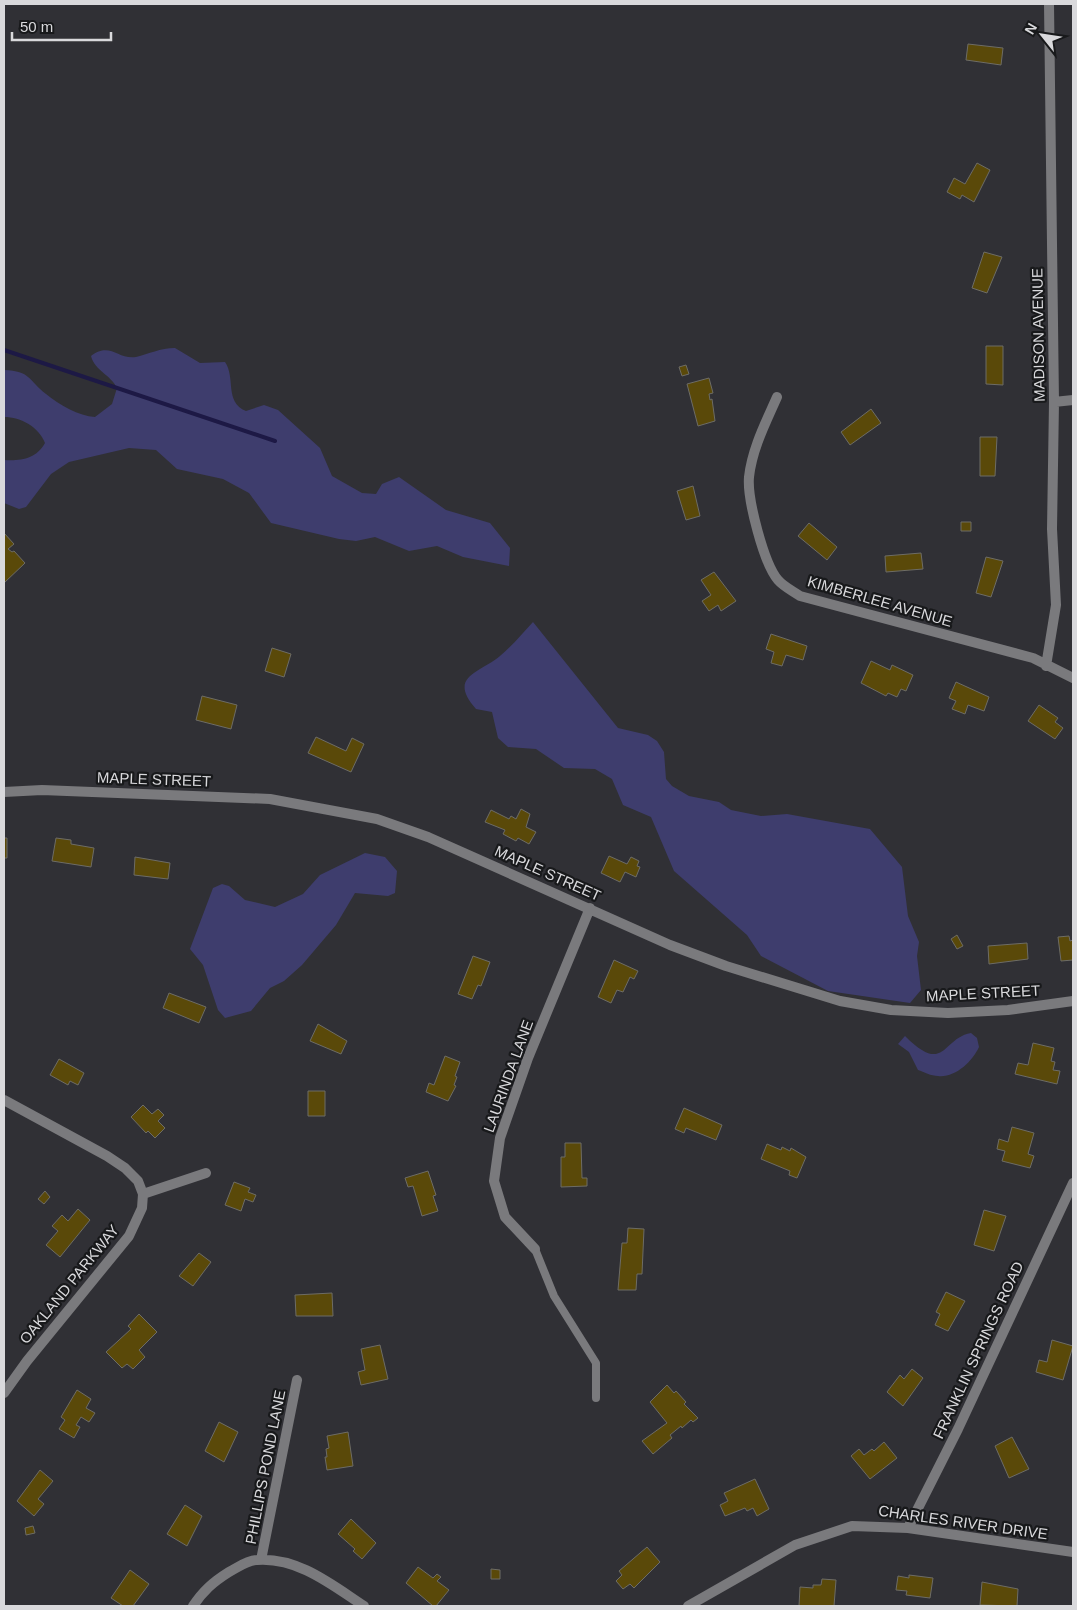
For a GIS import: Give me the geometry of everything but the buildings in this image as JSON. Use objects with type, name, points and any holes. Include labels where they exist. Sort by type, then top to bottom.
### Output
[{"type":"street","name":"MADISON AVENUE","points":[[1046,666],[1056,605],[1052,529],[1054,402],[1049,4]]},
{"type":"street","name":"KIMBERLEE AVENUE","points":[[777,397],[760,438],[749,479],[752,507],[764,554],[778,581],[800,596],[1033,658],[1073,678]]},
{"type":"street","points":[[1054,402],[1073,400]]},
{"type":"street","name":"MAPLE STREET","points":[[4,792],[42,790],[270,799],[377,819],[428,837],[670,945],[726,966],[840,1002],[891,1010],[948,1013],[1008,1010],[1073,1001]]},
{"type":"street","name":"LAURINDA LANE","points":[[535,1249],[505,1217],[494,1181],[500,1138],[528,1058],[590,908]]},
{"type":"street","points":[[4,1100],[107,1156],[125,1168],[138,1181],[143,1194],[206,1173]]},
{"type":"street","name":"FRANKLIN SPRINGS ROAD","points":[[908,1528],[958,1428],[1073,1183]]},
{"type":"street","name":"OAKLAND PARKWAY","points":[[4,1393],[27,1361],[129,1236],[142,1208],[143,1194]]},
{"type":"street","name":"PHILLIPS POND LANE","points":[[261,1560],[297,1380]]},
{"type":"street","name":"CHARLES RIVER DRIVE","points":[[688,1606],[795,1545],[828,1532],[852,1526],[908,1528],[1073,1552]]},
{"type":"street","points":[[193,1606],[213,1582],[244,1564],[261,1560],[274,1560],[307,1570],[364,1606]]},
{"type":"lane","points":[[535,1249],[554,1296],[596,1364],[596,1398]]},
{"type":"shaded area","points":[[175,348],[200,363],[225,362],[230,375],[233,396],[239,407],[246,411],[264,405],[278,410],[320,448],[332,476],[362,493],[376,494],[382,484],[399,477],[446,510],[490,523],[510,548],[509,566],[463,557],[437,546],[409,551],[375,537],[356,541],[339,539],[271,523],[249,493],[223,479],[177,469],[156,450],[129,448],[69,462],[51,474],[26,507],[19,509],[4,503],[4,460],[16,460],[33,456],[45,443],[38,432],[29,424],[10,417],[4,417],[4,370],[24,374],[46,394],[63,406],[82,415],[95,417],[112,404],[117,388],[96,366],[91,356],[104,350],[124,356],[136,357],[159,350]]},
{"type":"shaded area","points":[[533,622],[618,728],[648,735],[657,741],[664,752],[666,779],[672,786],[689,796],[719,802],[731,810],[761,816],[787,814],[870,829],[902,867],[908,916],[919,942],[917,956],[921,990],[910,1003],[828,991],[761,956],[747,935],[674,871],[651,817],[623,805],[612,779],[595,769],[564,768],[536,749],[508,747],[498,738],[492,712],[476,709],[468,698],[465,689],[466,682],[470,676],[504,652]]},
{"type":"shaded area","points":[[365,853],[385,857],[397,871],[395,893],[388,896],[355,893],[336,925],[302,965],[284,981],[270,988],[251,1011],[225,1018],[218,1010],[203,965],[190,949],[213,888],[222,884],[229,886],[245,900],[275,907],[303,894],[320,875]]},
{"type":"shaded area","points":[[971,1033],[977,1038],[979,1047],[976,1053],[957,1072],[944,1076],[918,1070],[909,1052],[898,1044],[905,1036],[918,1048],[928,1053],[936,1054],[961,1036]]},
{"type":"waterway","points":[[4,350],[275,441]]}]
